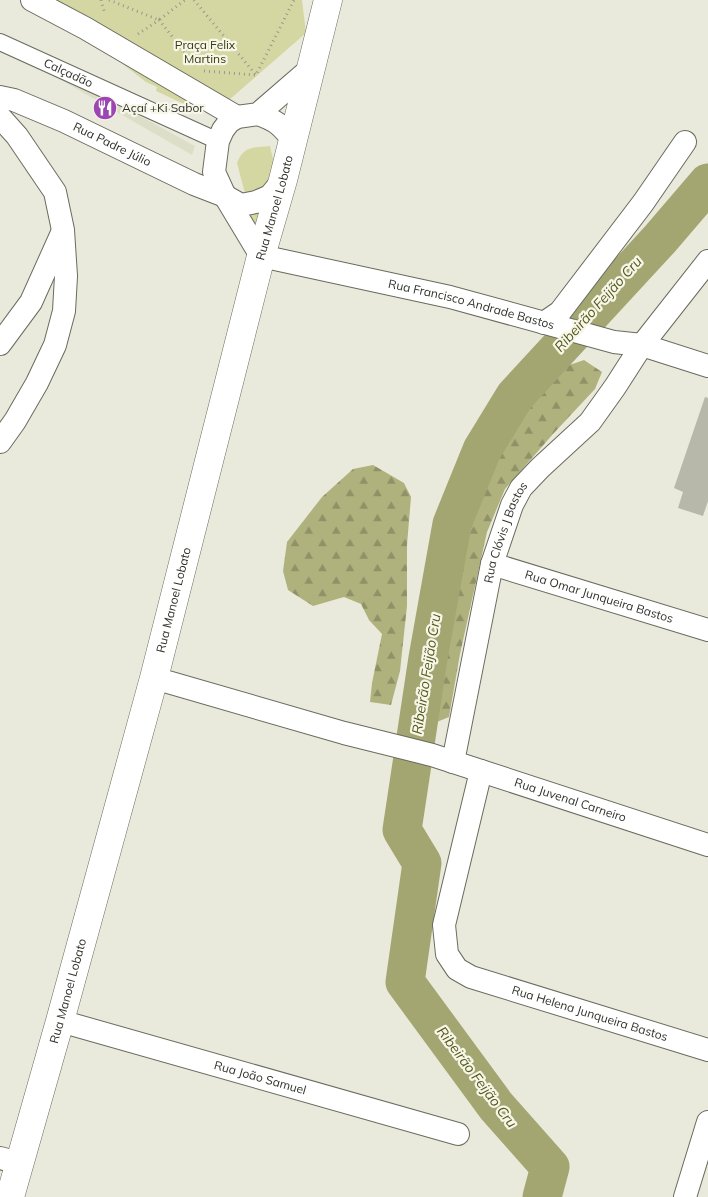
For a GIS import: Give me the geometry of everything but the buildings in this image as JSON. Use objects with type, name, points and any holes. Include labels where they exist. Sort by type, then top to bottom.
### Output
[{"type":"street","points":[[32,0],[248,116],[271,119],[281,125],[293,140]]},
{"type":"street","name":"Rua Manoel Lobato","points":[[12,1197],[10,1161],[60,1021],[154,678],[328,0]]},
{"type":"street","name":"Calçadão","points":[[0,42],[218,141]]},
{"type":"street","points":[[261,256],[225,196],[214,172],[218,141],[229,122],[248,116],[310,69]]},
{"type":"street","name":"Rua Padre Júlio","points":[[0,97],[14,100],[64,121],[194,184],[225,196]]},
{"type":"street","points":[[0,117],[17,136],[55,192],[63,230],[66,276],[64,311],[55,345],[15,421],[0,442]]},
{"type":"street","points":[[551,325],[643,203],[685,142]]},
{"type":"street","points":[[225,196],[241,205],[256,202],[270,196],[283,180]]},
{"type":"street","points":[[0,344],[31,302],[63,230]]},
{"type":"street","name":"Rua Francisco Andrade Bastos","points":[[261,256],[450,297],[614,342],[642,346],[708,366]]},
{"type":"street","name":"Rua Clóvis J Bastos","points":[[453,762],[492,564],[512,505],[522,488],[540,468],[590,422],[642,346],[708,261]]},
{"type":"street","name":"Rua Omar Junqueira Bastos","points":[[492,564],[708,630]]},
{"type":"street","name":"Rua Juvenal Carneiro","points":[[154,678],[344,733],[432,754],[708,845]]},
{"type":"street","name":"Rua Helena Junqueira Bastos","points":[[481,771],[444,925],[447,954],[457,969],[471,977],[708,1050]]},
{"type":"street","name":"Rua João Samuel","points":[[60,1021],[458,1134]]},
{"type":"street","points":[[685,1197],[708,1122]]},
{"type":"path","points":[[110,0],[159,20],[199,70],[256,75]]},
{"type":"path","points":[[135,36],[185,0]]},
{"type":"path","points":[[194,0],[256,75]]},
{"type":"path","points":[[256,75],[294,0]]},
{"type":"shaded area","points":[[0,40],[195,146],[192,155],[0,45]]},
{"type":"green space","name":"Praça Felix Martins","points":[[40,0],[302,0],[306,33],[213,114],[202,109],[199,111],[156,91],[157,87],[146,82]]},
{"type":"green space","points":[[270,146],[278,181],[255,232],[237,163],[246,150]]},
{"type":"green space","points":[[584,360],[602,372],[595,389],[505,489],[487,532],[460,654],[449,717],[432,724],[426,716],[453,574],[458,528],[487,457],[508,416],[536,385],[555,370]]},
{"type":"green space","points":[[373,465],[404,483],[411,497],[407,545],[407,606],[400,671],[391,705],[370,702],[382,634],[369,620],[361,604],[344,597],[313,606],[288,590],[283,571],[287,542],[322,497],[353,469]]},
{"type":"waterway","name":"Ribeirão Feijão Cru","points":[[542,1197],[550,1167],[496,1106],[405,982],[422,863],[402,830],[428,658],[452,524],[482,450],[515,396],[660,239],[708,183]]},
{"type":"place","name":"Açaí +Ki Sabor","points":[[105,108]]}]
